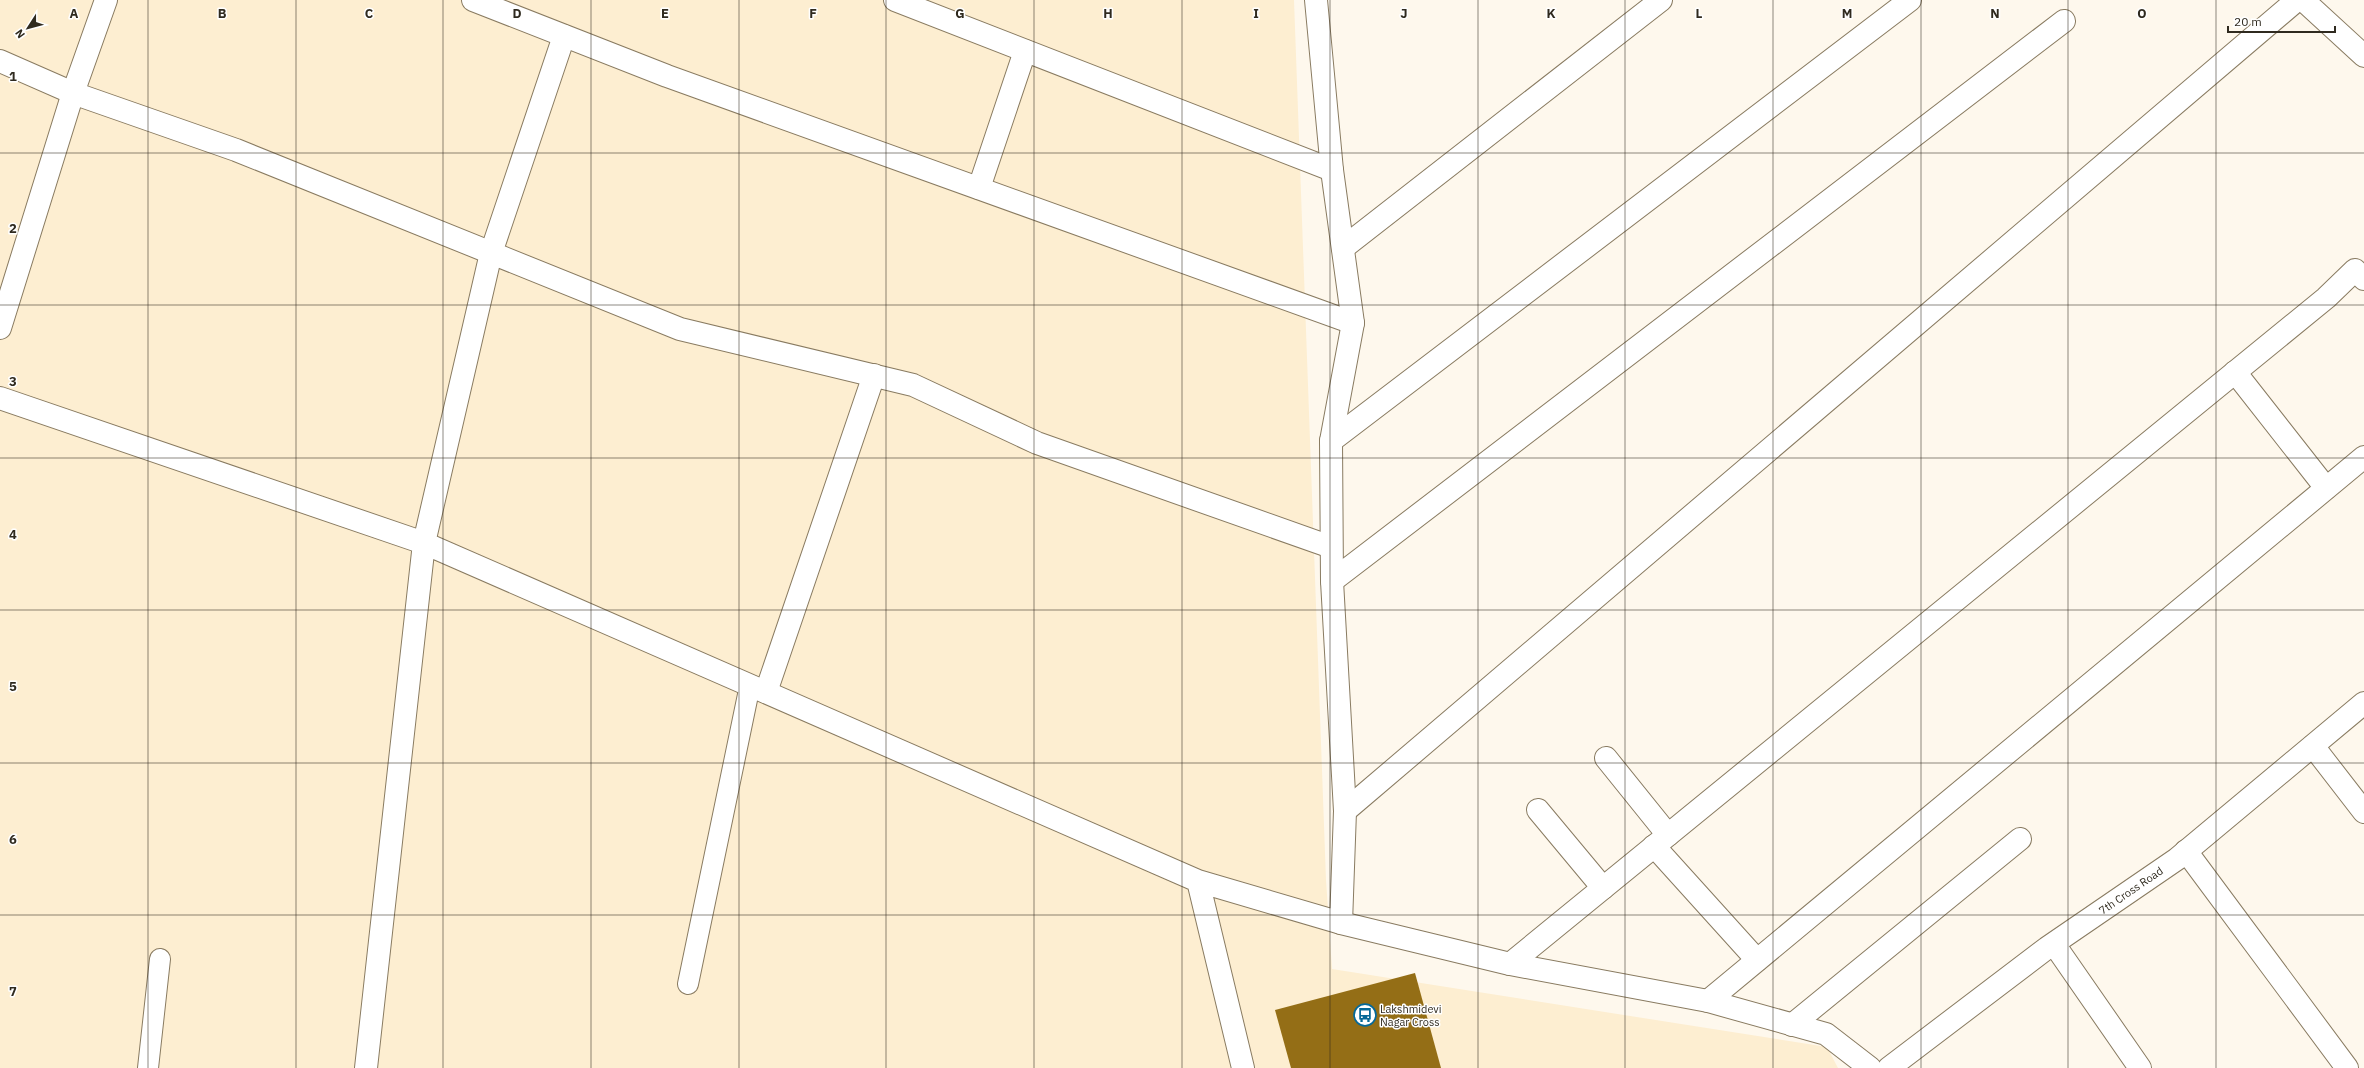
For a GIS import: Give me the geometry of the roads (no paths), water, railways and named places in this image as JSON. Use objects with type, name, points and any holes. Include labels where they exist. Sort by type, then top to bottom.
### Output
[{"type":"street","points":[[0,328],[73,93],[106,0]]},
{"type":"street","points":[[473,0],[667,76],[1353,323]]},
{"type":"street","points":[[895,0],[1332,170]]},
{"type":"street","points":[[1316,0],[1332,170],[1353,323],[1331,442],[1332,581],[1345,811],[1341,923]]},
{"type":"street","points":[[1343,248],[1661,0]]},
{"type":"street","points":[[1331,442],[1910,0]]},
{"type":"street","points":[[1345,811],[2297,0]]},
{"type":"street","points":[[2303,0],[2364,56]]},
{"type":"street","points":[[1332,581],[2064,21]]},
{"type":"street","points":[[366,1068],[424,543],[491,253],[564,36]]},
{"type":"street","points":[[979,188],[1025,51]]},
{"type":"street","points":[[0,61],[73,93],[236,150],[680,329],[913,384],[1037,443],[1331,547]]},
{"type":"street","points":[[1510,964],[2326,298],[2355,270],[2364,280]]},
{"type":"street","points":[[2235,372],[2326,488]]},
{"type":"street","points":[[758,689],[874,375]]},
{"type":"street","points":[[0,398],[424,543],[1198,881],[1341,923],[1510,964],[1708,1001],[1826,1034],[1870,1068]]},
{"type":"street","points":[[1708,1001],[2364,457]]},
{"type":"street","name":"7th Cross Road","points":[[1889,1068],[2054,944],[2186,851],[2364,703]]},
{"type":"street","points":[[2313,746],[2364,812]]},
{"type":"street","points":[[1606,758],[1661,840],[1757,960]]},
{"type":"street","points":[[1538,810],[1603,888]]},
{"type":"street","points":[[1792,1025],[2020,839]]},
{"type":"street","points":[[2186,851],[2347,1068]]},
{"type":"street","points":[[1198,881],[1243,1068]]},
{"type":"street","points":[[2054,944],[2140,1068]]},
{"type":"lane","points":[[688,984],[758,689]]},
{"type":"lane","points":[[148,1068],[160,959]]},
{"type":"place","name":"Lakshmidevi Nagar Cross","points":[[1365,1015]]}]
